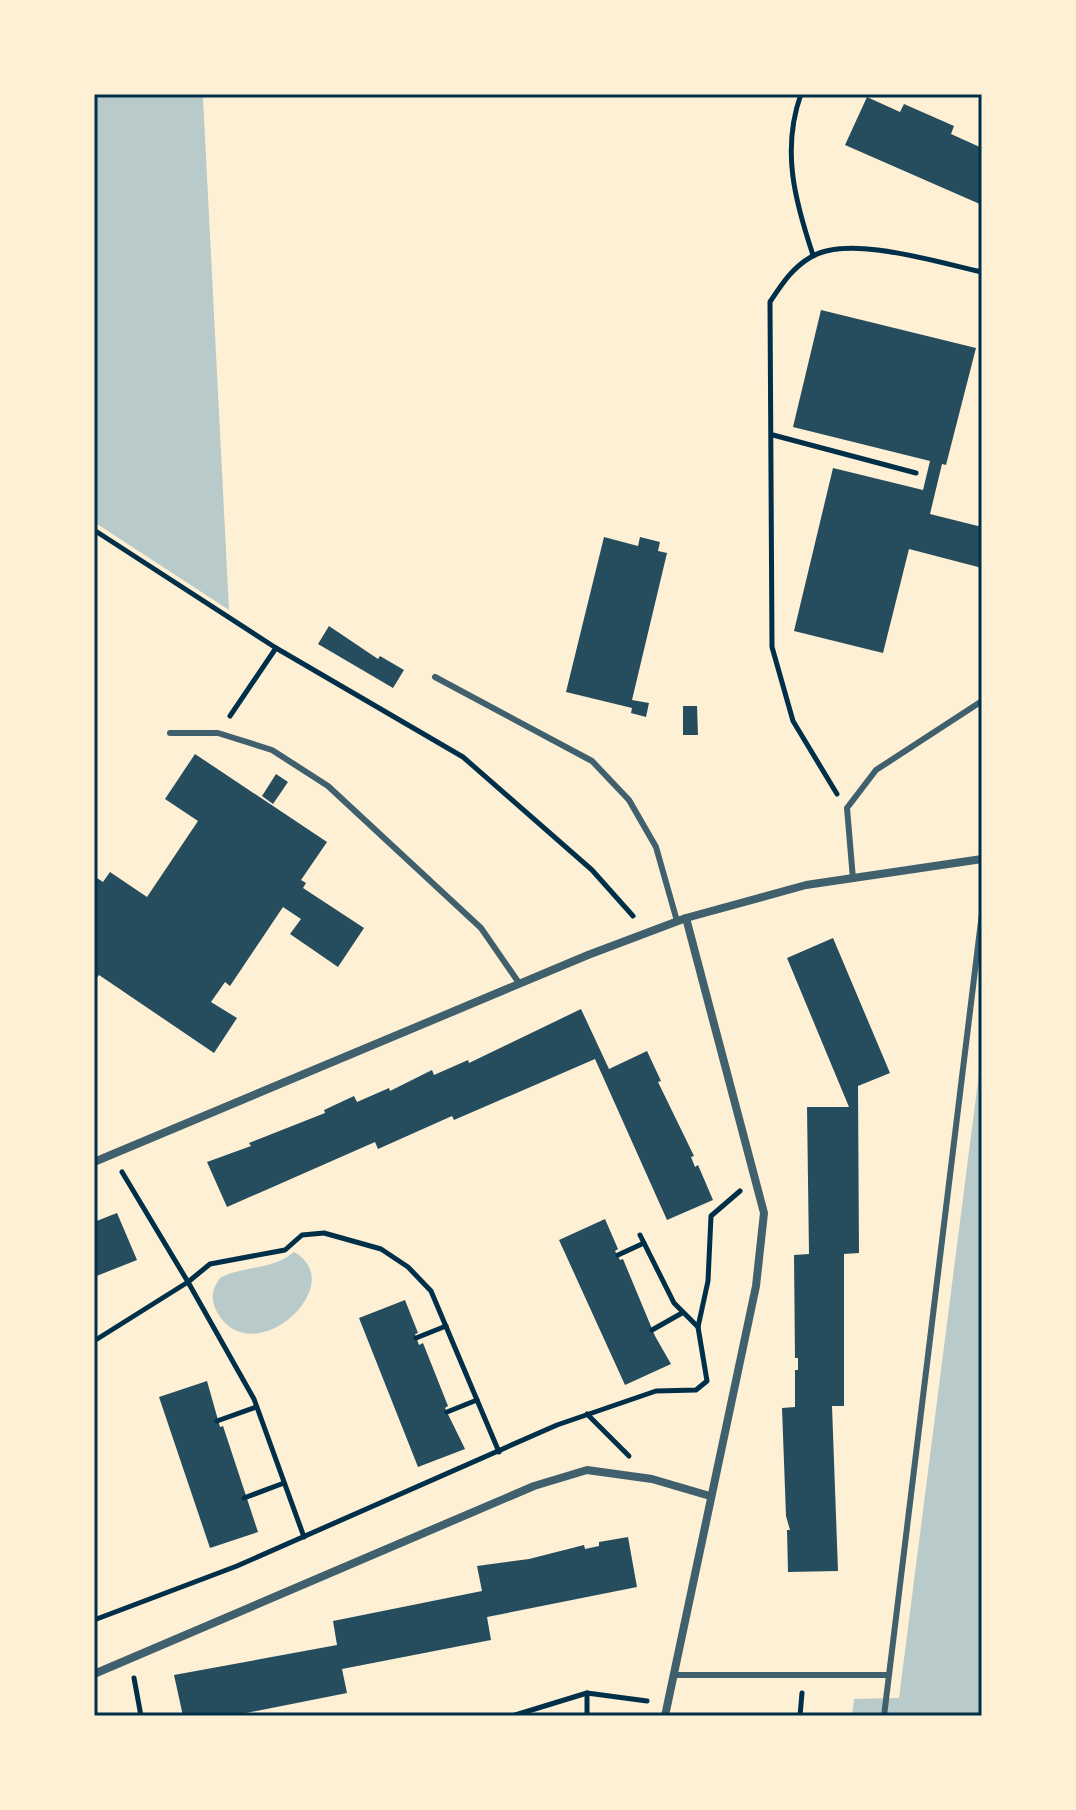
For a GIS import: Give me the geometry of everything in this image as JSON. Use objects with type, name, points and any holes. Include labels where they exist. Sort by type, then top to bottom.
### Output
[{"type":"street","points":[[94,1162],[519,983],[682,920],[806,885],[982,859]]},
{"type":"street","points":[[665,1716],[756,1286],[764,1213],[682,920]]},
{"type":"street","points":[[94,1674],[534,1486],[587,1470],[652,1479],[710,1496]]},
{"type":"lane","points":[[435,677],[592,761],[629,800],[656,847],[682,920]]},
{"type":"lane","points":[[853,879],[847,808],[876,770],[982,701]]},
{"type":"lane","points":[[170,733],[218,733],[272,750],[328,786],[481,928],[519,983]]},
{"type":"lane","points":[[884,1716],[982,913]]},
{"type":"lane","points":[[674,1675],[887,1675]]},
{"type":"path","points":[[801,94],[791,132],[790,168],[797,206],[813,255]]},
{"type":"path","points":[[847,808],[819,769],[793,721],[772,647],[770,302],[786,276],[813,255],[855,247],[982,272]]},
{"type":"path","points":[[773,435],[916,473]]},
{"type":"path","points":[[94,530],[276,648],[463,757],[592,870],[649,933]]},
{"type":"path","points":[[218,733],[276,648]]},
{"type":"path","points":[[112,1154],[188,1282],[256,1407],[305,1538]]},
{"type":"path","points":[[94,1619],[305,1538],[587,1414],[656,1391],[696,1390],[707,1381],[698,1327],[708,1281],[711,1216],[755,1178]]},
{"type":"path","points":[[94,1341],[188,1282],[210,1264],[285,1250],[302,1235],[324,1233],[381,1249],[408,1267],[431,1291],[499,1452]]},
{"type":"path","points":[[640,1235],[682,1313],[698,1327]]},
{"type":"path","points":[[618,1255],[644,1243]]},
{"type":"path","points":[[652,1330],[682,1313]]},
{"type":"path","points":[[416,1338],[446,1326]]},
{"type":"path","points":[[447,1412],[477,1400]]},
{"type":"path","points":[[217,1421],[256,1407]]},
{"type":"path","points":[[587,1414],[652,1479]]},
{"type":"path","points":[[244,1498],[284,1483]]},
{"type":"path","points":[[130,1661],[141,1716]]},
{"type":"path","points":[[587,1693],[587,1716]]},
{"type":"path","points":[[512,1716],[587,1693],[668,1704]]},
{"type":"shaded area","points":[[94,94],[201,94],[203,98],[229,610],[94,522]]},
{"type":"shaded area","points":[[982,1050],[982,1716],[852,1716],[854,1699],[899,1698]]},
{"type":"shaded area","points":[[294,1252],[309,1266],[311,1284],[304,1302],[290,1318],[272,1329],[252,1334],[233,1329],[213,1303],[214,1290],[220,1278],[276,1262]]},
{"type":"building","points":[[867,97],[900,112],[904,104],[954,126],[951,134],[982,148],[982,205],[845,145]]},
{"type":"building","points":[[821,310],[976,348],[930,514],[982,527],[982,568],[909,549],[883,653],[794,631],[833,468],[923,490],[930,461],[793,427]]},
{"type":"building","points":[[604,537],[638,546],[640,537],[660,542],[658,551],[667,553],[632,700],[649,703],[646,717],[631,713],[632,708],[566,692]]},
{"type":"building","points":[[329,626],[378,659],[380,656],[404,670],[393,688],[318,644]]},
{"type":"building","points":[[683,706],[697,706],[698,735],[683,735]]},
{"type":"building","points":[[195,754],[327,842],[301,880],[306,883],[303,888],[364,928],[338,967],[290,934],[301,919],[283,907],[230,986],[225,982],[211,1002],[237,1018],[214,1053],[99,975],[94,981],[94,876],[103,882],[110,872],[147,897],[198,821],[165,799]]},
{"type":"building","points":[[276,774],[288,782],[273,804],[262,796]]},
{"type":"building","points":[[833,938],[890,1073],[858,1086],[859,1253],[844,1254],[844,1406],[832,1406],[838,1571],[788,1572],[787,1530],[790,1530],[786,1516],[782,1408],[795,1407],[795,1370],[798,1370],[798,1358],[795,1358],[794,1255],[809,1254],[807,1107],[849,1107],[787,958]]},
{"type":"building","points":[[581,1009],[609,1069],[647,1051],[661,1081],[658,1082],[694,1156],[691,1157],[695,1167],[698,1165],[713,1200],[667,1220],[595,1059],[378,1149],[375,1142],[227,1207],[207,1162],[325,1113],[324,1110],[354,1096],[357,1102],[389,1088],[390,1091],[432,1070],[434,1075],[468,1060],[469,1063]]},
{"type":"building","points":[[117,1213],[137,1260],[94,1277],[94,1222]]},
{"type":"building","points":[[605,1219],[618,1249],[615,1251],[620,1260],[623,1259],[655,1336],[671,1364],[625,1385],[559,1240]]},
{"type":"building","points":[[405,1300],[418,1333],[415,1334],[419,1345],[423,1343],[448,1406],[445,1408],[465,1449],[418,1467],[359,1318]]},
{"type":"building","points":[[207,1381],[220,1427],[223,1426],[258,1532],[210,1548],[159,1397]]},
{"type":"building","points":[[628,1537],[637,1587],[487,1617],[491,1640],[342,1669],[347,1693],[231,1716],[183,1716],[174,1675],[337,1645],[333,1621],[482,1591],[477,1566],[529,1559],[584,1545],[585,1549],[599,1546],[599,1542]]}]
